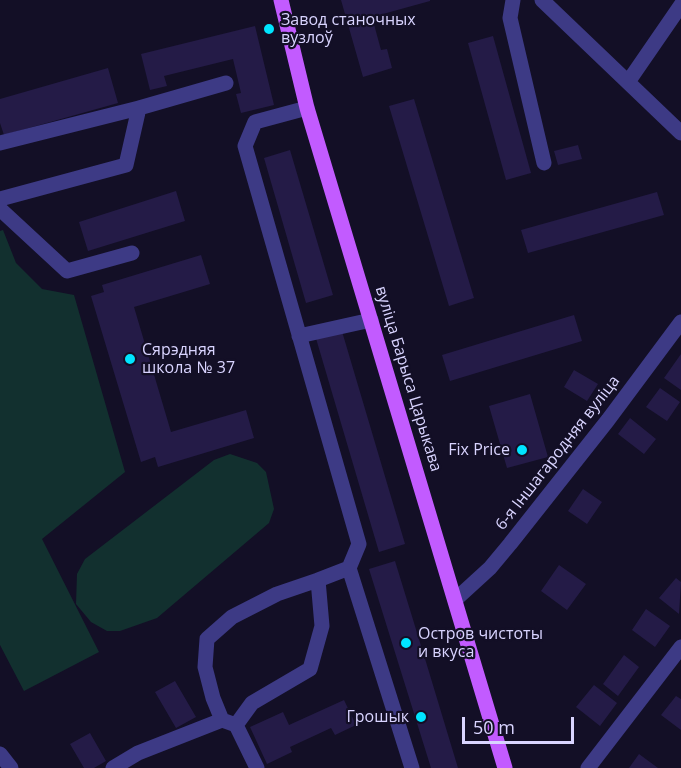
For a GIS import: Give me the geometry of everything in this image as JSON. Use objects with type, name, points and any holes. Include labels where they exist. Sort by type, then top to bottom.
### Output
[{"type":"main road","name":"вуліца Барыса Царыкава","points":[[281,0],[307,108],[505,768]]},
{"type":"street","points":[[513,0],[510,18],[544,163]]},
{"type":"street","points":[[542,0],[681,134]]},
{"type":"street","points":[[628,82],[681,5]]},
{"type":"street","points":[[0,142],[140,108],[226,83]]},
{"type":"street","points":[[0,199],[126,165],[140,108]]},
{"type":"street","points":[[307,108],[255,122],[245,146],[359,543],[349,568],[412,768]]},
{"type":"street","points":[[0,209],[67,271],[132,253]]},
{"type":"street","points":[[299,336],[371,320]]},
{"type":"street","name":"6-я Іншагародняя вуліца","points":[[455,600],[490,568],[510,544],[681,322]]},
{"type":"street","points":[[257,768],[229,723],[205,667],[207,639],[232,617],[277,594],[349,568]]},
{"type":"street","points":[[113,768],[138,753],[229,723],[252,704],[310,669],[322,626],[318,580]]},
{"type":"street","points":[[588,768],[681,646]]},
{"type":"street","points":[[0,754],[11,768]]},
{"type":"green space","points":[[3,230],[16,263],[42,289],[74,295],[125,472],[42,539],[99,652],[24,691],[0,645],[0,231]]},
{"type":"green space","points":[[230,454],[257,463],[266,472],[274,509],[269,523],[157,618],[120,631],[107,631],[91,622],[76,604],[77,574],[85,559],[214,460]]},
{"type":"building","points":[[341,0],[430,1],[372,17],[381,50],[387,49],[392,68],[363,77]]},
{"type":"building","points":[[255,26],[274,105],[241,113],[236,94],[241,93],[233,59],[164,76],[167,86],[150,90],[141,54]]},
{"type":"building","points":[[493,36],[531,173],[506,180],[468,43]]},
{"type":"building","points":[[108,68],[118,103],[4,135],[0,123],[0,99]]},
{"type":"building","points":[[414,99],[474,298],[449,306],[389,106]]},
{"type":"building","points":[[578,145],[582,159],[558,165],[554,151]]},
{"type":"building","points":[[290,150],[333,295],[306,303],[264,158]]},
{"type":"building","points":[[176,191],[185,221],[88,251],[79,222]]},
{"type":"building","points":[[657,192],[664,215],[528,253],[521,230]]},
{"type":"building","name":"Сярэдняя школа № 37","points":[[201,255],[210,284],[134,307],[171,432],[246,410],[254,438],[158,467],[155,457],[141,462],[91,296],[104,292],[102,285]]},
{"type":"building","points":[[574,315],[582,341],[450,381],[442,355]]},
{"type":"building","points":[[341,328],[405,544],[379,552],[315,335]]},
{"type":"building","points":[[681,354],[681,390],[664,378]]},
{"type":"building","points":[[574,370],[598,384],[587,401],[564,387]]},
{"type":"building","points":[[660,388],[680,402],[667,421],[646,407]]},
{"type":"building","points":[[530,394],[548,457],[507,468],[489,406]]},
{"type":"building","points":[[630,418],[656,439],[644,454],[618,434]]},
{"type":"building","points":[[583,489],[602,502],[587,524],[568,511]]},
{"type":"building","points":[[395,561],[458,768],[431,768],[369,569]]},
{"type":"building","points":[[559,565],[586,584],[567,610],[541,591]]},
{"type":"building","points":[[676,578],[681,582],[679,614],[659,598]]},
{"type":"building","points":[[646,609],[670,626],[655,647],[632,630]]},
{"type":"building","points":[[624,655],[639,667],[618,696],[603,684]]},
{"type":"building","points":[[175,681],[196,717],[176,728],[155,692]]},
{"type":"building","points":[[594,685],[617,703],[600,726],[576,707]]},
{"type":"building","points":[[676,696],[681,699],[681,730],[661,715]]},
{"type":"building","points":[[344,700],[356,725],[335,735],[331,728],[290,747],[292,752],[267,764],[250,727],[283,712],[289,725]]},
{"type":"building","points":[[90,733],[106,761],[94,768],[84,768],[70,744]]},
{"type":"building","points":[[639,754],[658,768],[629,768]]},
{"type":"place","name":"Завод станочных вузлоў","points":[[269,29]]},
{"type":"place","name":"Сярэдняя школа № 37","points":[[130,359]]},
{"type":"place","name":"Fix Price","points":[[522,450]]},
{"type":"place","name":"Остров чистоты и вкуса","points":[[406,643]]},
{"type":"place","name":"Грошык","points":[[421,717]]}]
